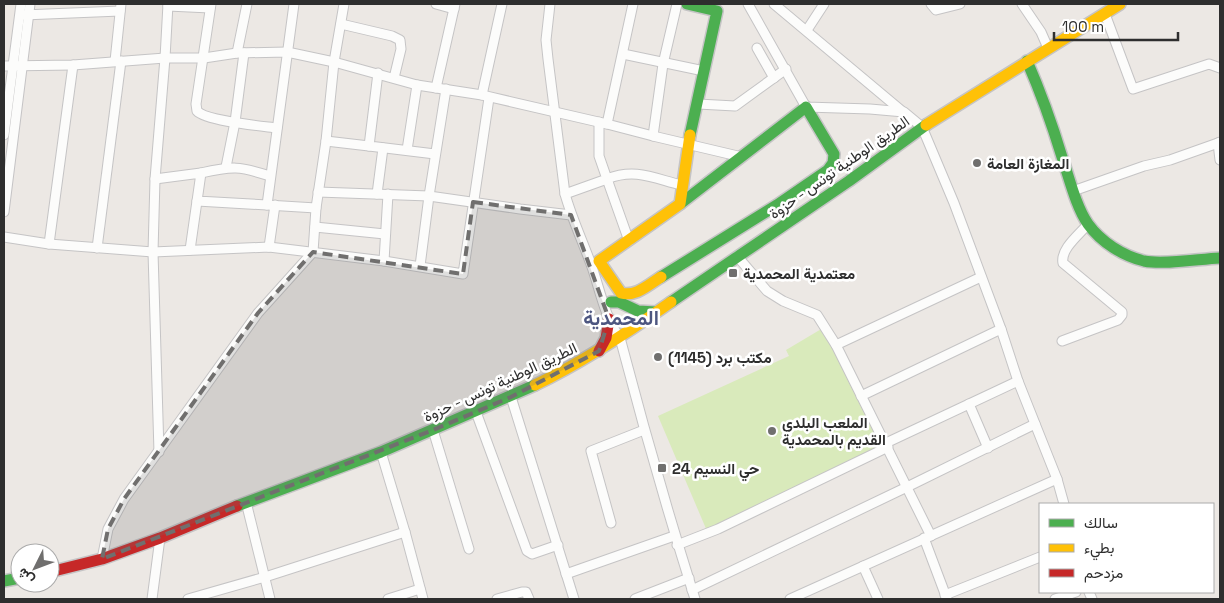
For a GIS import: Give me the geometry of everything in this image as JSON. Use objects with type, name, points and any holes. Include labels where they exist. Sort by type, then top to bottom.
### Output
[{"type":"main road","points":[[680,204],[681,185],[688,144],[718,7],[687,4]]},
{"type":"main road","name":"الطريق الوطنية تونس - حزوة","points":[[60,570],[102,559],[160,538],[246,502],[381,452],[511,397],[562,372],[620,338],[737,256],[783,214],[849,181],[922,126],[1120,4]]},
{"type":"main road","points":[[1028,61],[1043,96],[1073,191],[1088,224],[1102,239],[1120,252],[1145,261],[1162,262],[1220,258]]},
{"type":"main road","points":[[806,107],[834,154],[833,165],[783,214],[629,296],[621,293],[595,263],[680,204],[806,107]]},
{"type":"main road","points":[[607,300],[619,302],[638,311],[656,312]]},
{"type":"main road","points":[[599,351],[606,338],[609,319]]},
{"type":"street","points":[[4,212],[23,66],[24,15],[21,4]]},
{"type":"street","points":[[4,135],[8,66],[24,15],[30,4]]},
{"type":"street","points":[[226,167],[235,122],[241,53],[248,4]]},
{"type":"street","points":[[269,248],[270,176],[294,4]]},
{"type":"street","points":[[102,559],[108,529],[124,499],[258,313],[313,252],[316,208],[326,141],[334,62],[344,4]]},
{"type":"street","points":[[436,4],[455,6],[436,88]]},
{"type":"street","points":[[4,237],[49,244],[153,252],[269,248],[384,261],[463,274],[485,96],[502,4]]},
{"type":"street","points":[[550,4],[546,40],[565,194],[571,215],[595,263],[607,300],[609,319],[620,338],[644,430],[695,599]]},
{"type":"street","points":[[629,241],[599,156],[603,123],[623,54],[633,4]]},
{"type":"street","points":[[653,136],[663,64],[676,4]]},
{"type":"street","points":[[748,4],[806,107],[904,112]]},
{"type":"street","points":[[774,4],[922,126],[954,203],[1001,329],[1018,381],[1057,479],[1064,503]]},
{"type":"street","points":[[807,30],[824,4]]},
{"type":"street","points":[[931,4],[936,10],[960,4]]},
{"type":"street","points":[[1022,4],[1041,32],[1048,48]]},
{"type":"street","points":[[158,452],[153,252],[155,180],[168,5],[211,6],[196,104],[198,111],[204,115],[235,122],[277,128]]},
{"type":"street","points":[[24,15],[120,8],[118,61],[97,248]]},
{"type":"street","points":[[1105,14],[1133,89],[1209,64],[1220,58]]},
{"type":"street","points":[[341,24],[392,36],[400,40],[401,49],[394,78]]},
{"type":"street","points":[[757,48],[774,78]]},
{"type":"street","points":[[8,66],[73,65],[165,58],[204,58],[241,53],[287,52],[378,73],[417,85],[485,96],[742,157]]},
{"type":"street","points":[[623,54],[663,64],[704,71]]},
{"type":"street","points":[[1209,64],[1220,68]]},
{"type":"street","points":[[49,244],[73,65]]},
{"type":"street","points":[[698,104],[735,106],[786,69]]},
{"type":"street","points":[[369,146],[378,73]]},
{"type":"street","points":[[407,150],[417,85]]},
{"type":"street","points":[[420,266],[446,89]]},
{"type":"street","points":[[326,141],[435,154]]},
{"type":"street","points":[[1073,191],[1144,166],[1170,160],[1219,143],[1220,160]]},
{"type":"street","points":[[377,194],[383,148]]},
{"type":"street","points":[[155,180],[226,167],[238,167],[270,176]]},
{"type":"street","points":[[190,250],[201,173]]},
{"type":"street","points":[[565,194],[619,174],[636,173],[681,185]]},
{"type":"street","points":[[318,192],[429,196],[571,215]]},
{"type":"street","points":[[384,261],[388,194]]},
{"type":"street","points":[[197,201],[316,208]]},
{"type":"street","points":[[1062,341],[1118,320],[1122,315],[1122,312],[1063,263],[1062,257],[1065,252],[1088,224]]},
{"type":"street","points":[[315,227],[385,234]]},
{"type":"street","points":[[737,256],[767,292],[816,315],[836,345],[907,488],[928,537],[946,597],[1039,557]]},
{"type":"street","points":[[836,345],[981,277]]},
{"type":"street","points":[[607,300],[627,311],[639,324]]},
{"type":"street","points":[[861,396],[1001,329]]},
{"type":"street","points":[[566,574],[718,529],[1018,381]]},
{"type":"street","points":[[511,397],[574,599]]},
{"type":"street","points":[[969,404],[988,448]]},
{"type":"street","points":[[476,412],[527,551],[532,554],[558,545]]},
{"type":"street","points":[[692,590],[907,488],[1035,424]]},
{"type":"street","points":[[433,430],[469,549]]},
{"type":"street","points":[[611,523],[591,451],[644,430]]},
{"type":"street","points":[[381,452],[423,599]]},
{"type":"street","points":[[790,599],[1057,479]]},
{"type":"street","points":[[246,502],[270,599]]},
{"type":"street","points":[[188,599],[265,577],[405,532]]},
{"type":"street","points":[[152,599],[160,538]]},
{"type":"street","points":[[863,566],[878,599]]},
{"type":"street","points":[[636,599],[689,578]]},
{"type":"street","points":[[388,599],[420,589]]},
{"type":"street","points":[[812,590],[816,599]]},
{"type":"street","points":[[497,599],[522,592],[526,592],[530,599]]},
{"type":"street","points":[[1055,599],[1073,593]]},
{"type":"highlighted area","points":[[473,202],[571,215],[609,319],[599,351],[511,397],[433,430],[102,559],[108,529],[124,499],[258,313],[313,252],[463,274]]},
{"type":"green space","name":"الملعب البلدي القديم بالمحمدية","points":[[823,328],[887,446],[707,531],[658,416],[789,356],[786,350]]},
{"type":"traffic: fast","points":[[687,4],[717,11],[690,135]]},
{"type":"traffic: fast","points":[[1027,61],[1050,121],[1076,201],[1093,231],[1128,256],[1144,261],[1171,262],[1220,258]]},
{"type":"traffic: fast","points":[[661,277],[777,205],[828,170],[833,163],[834,154],[806,107],[680,204]]},
{"type":"traffic: fast","points":[[671,302],[849,181],[926,125]]},
{"type":"traffic: fast","points":[[611,302],[619,302],[638,311],[656,312]]},
{"type":"traffic: fast","points":[[237,506],[381,452],[535,385]]},
{"type":"traffic: fast","points":[[4,581],[10,580]]},
{"type":"traffic: slow","points":[[926,125],[1120,4]]},
{"type":"traffic: slow","points":[[661,277],[637,292],[621,293],[599,261],[680,204],[690,135]]},
{"type":"traffic: slow","points":[[535,385],[570,367],[671,302]]},
{"type":"traffic: jam","points":[[599,351],[606,338],[609,319]]},
{"type":"traffic: jam","points":[[60,570],[102,559],[160,538],[237,506]]},
{"type":"place","name":"المغازة العامة","points":[[977,163]]},
{"type":"place","name":"معتمدية المحمدية","points":[[733,273]]},
{"type":"place","name":"مكتب برد (1145)","points":[[658,357]]},
{"type":"place","name":"الملعب البلدي القديم بالمحمدية","points":[[772,431]]},
{"type":"place","name":"حي النسيم 24","points":[[662,468]]},
{"type":"district","name":"المحمدية","points":[[621,318]]}]
